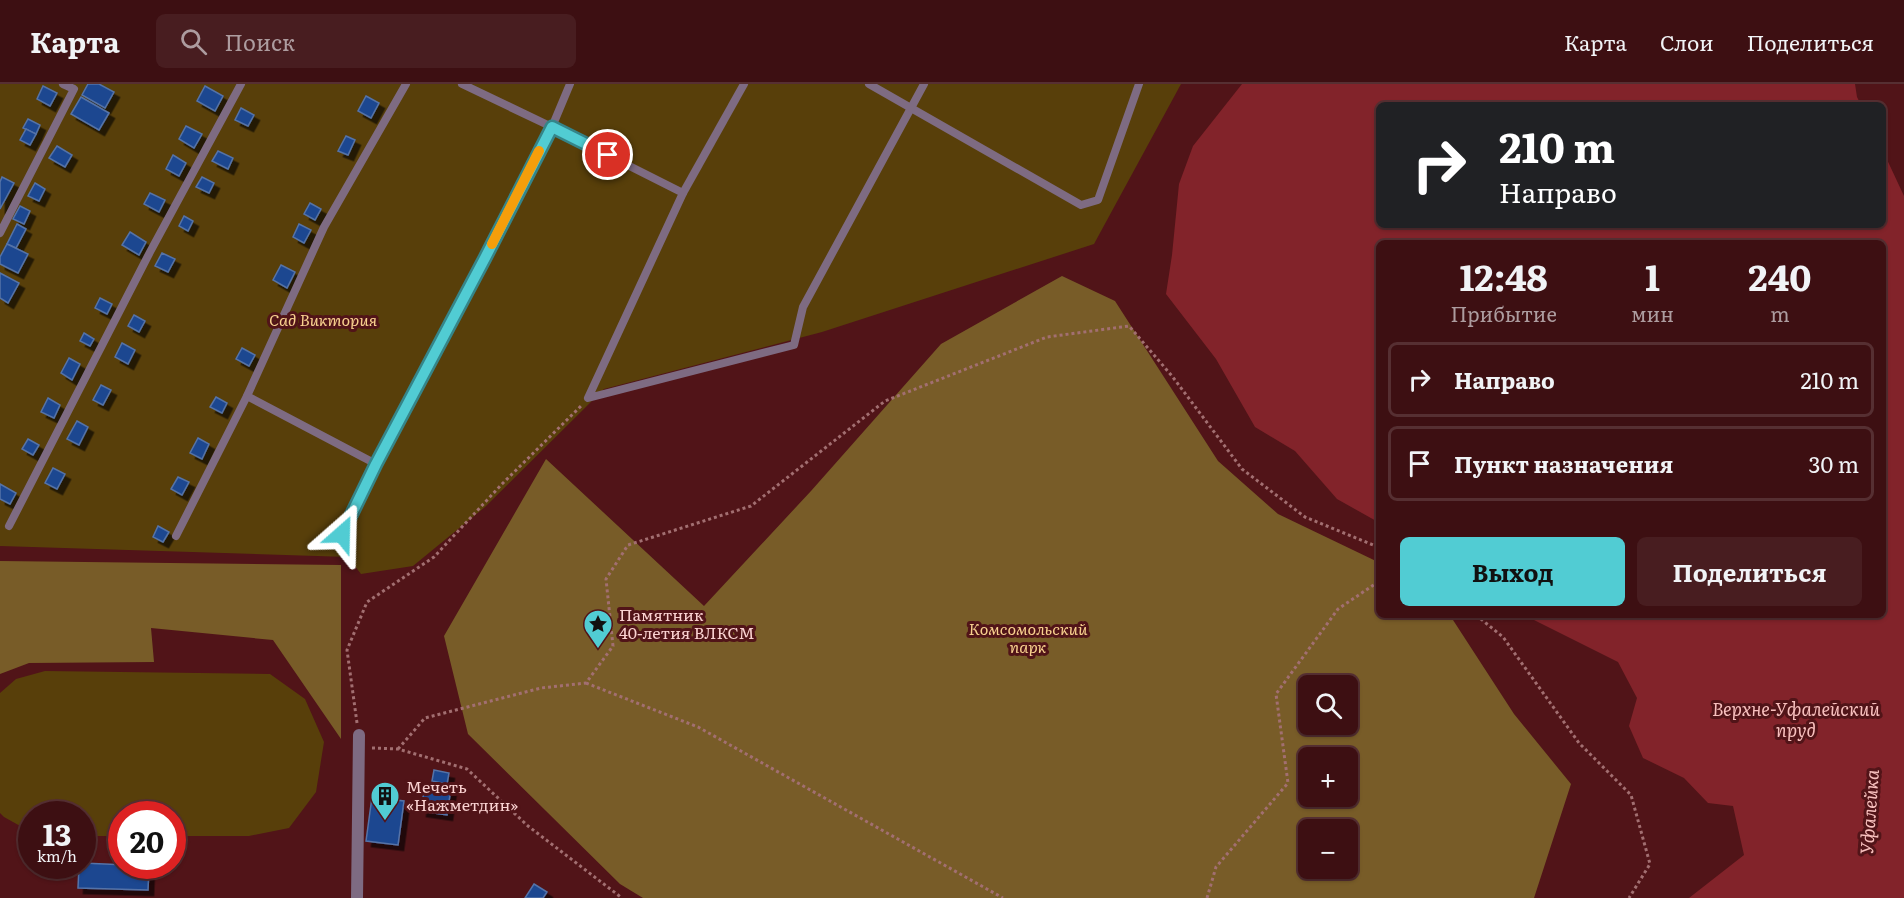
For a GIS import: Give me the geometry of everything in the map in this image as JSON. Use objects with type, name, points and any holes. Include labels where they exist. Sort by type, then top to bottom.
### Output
[{"type":"street","points":[[357,898],[359,741]]},
{"type":"lane","points":[[0,233],[74,89],[63,84]]},
{"type":"lane","points":[[9,526],[150,252],[241,84]]},
{"type":"lane","points":[[176,536],[247,396],[324,227],[406,84]]},
{"type":"lane","points":[[462,84],[683,193]]},
{"type":"lane","points":[[342,534],[376,464],[552,127],[570,84]]},
{"type":"lane","points":[[588,398],[683,193],[744,84]]},
{"type":"lane","points":[[869,84],[1081,205],[1098,200],[1139,84]]},
{"type":"lane","points":[[588,398],[794,345],[803,307],[924,84]]},
{"type":"lane","points":[[247,396],[376,464]]},
{"type":"path","points":[[585,683],[613,646],[606,579],[628,545],[751,506],[885,401],[1047,337],[1129,326],[1172,376],[1242,469],[1305,517],[1376,546]]},
{"type":"path","points":[[588,398],[502,484],[434,557],[368,602],[347,650],[359,741],[398,749],[467,769],[528,826],[622,898]]},
{"type":"path","points":[[1207,898],[1216,867],[1288,783],[1276,694],[1338,609],[1376,583]]},
{"type":"path","points":[[1480,618],[1503,638],[1579,743],[1631,795],[1650,864],[1629,898]]},
{"type":"path","points":[[398,749],[425,718],[541,688],[585,683],[698,727],[1003,898]]},
{"type":"green space","name":"Сад Виктория","points":[[0,84],[1181,84],[1094,244],[822,332],[604,389],[485,507],[413,566],[361,574],[348,557],[0,546]]},
{"type":"green space","name":"Комсомольский парк","points":[[1062,276],[1115,301],[1218,461],[1278,514],[1376,561],[1376,618],[1451,618],[1514,714],[1571,784],[1534,898],[643,898],[620,884],[468,734],[444,636],[546,459],[704,606],[811,491],[941,344]]},
{"type":"green space","points":[[0,561],[341,565],[341,739],[273,640],[151,628],[154,662],[29,663],[0,674]]},
{"type":"green space","points":[[45,671],[270,674],[305,699],[324,742],[316,792],[289,828],[249,836],[186,836],[186,801],[108,801],[108,836],[96,836],[96,801],[18,801],[18,825],[0,813],[0,693],[16,679]]},
{"type":"water","name":"Верхне-Уфалейский пруд","points":[[1242,84],[1855,84],[1860,102],[1376,102],[1376,228],[1886,228],[1886,157],[1904,196],[1904,898],[1689,898],[1744,855],[1733,806],[1708,803],[1684,778],[1643,758],[1629,726],[1637,698],[1618,662],[1534,618],[1886,618],[1886,240],[1376,240],[1376,521],[1337,499],[1295,451],[1255,427],[1216,359],[1166,294],[1179,184],[1193,146]]},
{"type":"building","points":[[88,84],[99,84],[114,92],[105,108],[82,95]]},
{"type":"building","points":[[43,86],[57,93],[50,106],[37,99]]},
{"type":"building","points":[[205,86],[223,96],[215,111],[197,101]]},
{"type":"building","points":[[366,96],[379,103],[371,118],[358,111]]},
{"type":"building","points":[[81,97],[109,113],[99,130],[71,114]]},
{"type":"building","points":[[241,108],[254,115],[248,126],[235,120]]},
{"type":"building","points":[[28,119],[40,125],[36,134],[23,128]]},
{"type":"building","points":[[186,126],[202,134],[194,148],[179,139]]},
{"type":"building","points":[[26,129],[36,134],[30,145],[20,140]]},
{"type":"building","points":[[346,136],[355,140],[348,155],[338,151]]},
{"type":"building","points":[[57,146],[72,155],[65,167],[49,158]]},
{"type":"building","points":[[218,151],[233,158],[228,169],[212,161]]},
{"type":"building","points":[[173,155],[186,163],[179,176],[166,169]]},
{"type":"building","points":[[2,177],[14,183],[0,209],[0,182]]},
{"type":"building","points":[[202,177],[214,183],[209,193],[196,187]]},
{"type":"building","points":[[35,183],[45,189],[39,201],[28,196]]},
{"type":"building","points":[[150,193],[165,200],[159,212],[144,204]]},
{"type":"building","points":[[310,203],[321,209],[315,220],[304,214]]},
{"type":"building","points":[[20,206],[30,211],[24,224],[13,219]]},
{"type":"building","points":[[184,216],[193,221],[188,231],[179,226]]},
{"type":"building","points":[[17,224],[26,229],[16,248],[7,244]]},
{"type":"building","points":[[299,224],[311,230],[304,243],[293,237]]},
{"type":"building","points":[[130,232],[146,242],[139,255],[122,245]]},
{"type":"building","points":[[7,244],[28,254],[18,273],[0,264],[0,257]]},
{"type":"building","points":[[162,253],[175,259],[168,272],[155,266]]},
{"type":"building","points":[[281,265],[295,272],[287,288],[273,280]]},
{"type":"building","points":[[0,273],[19,283],[8,303],[0,298]]},
{"type":"building","points":[[100,298],[112,304],[107,314],[95,308]]},
{"type":"building","points":[[134,315],[145,321],[139,332],[128,326]]},
{"type":"building","points":[[84,333],[94,339],[90,346],[80,341]]},
{"type":"building","points":[[122,343],[135,350],[128,364],[115,357]]},
{"type":"building","points":[[242,348],[255,355],[249,366],[236,359]]},
{"type":"building","points":[[69,358],[80,364],[72,380],[61,373]]},
{"type":"building","points":[[101,385],[111,390],[103,405],[93,400]]},
{"type":"building","points":[[216,397],[227,403],[222,413],[210,407]]},
{"type":"building","points":[[48,398],[60,405],[54,418],[41,412]]},
{"type":"building","points":[[77,421],[88,427],[79,445],[67,439]]},
{"type":"building","points":[[198,438],[209,444],[202,459],[190,453]]},
{"type":"building","points":[[28,439],[39,445],[33,455],[22,449]]},
{"type":"building","points":[[53,468],[65,474],[57,489],[45,483]]},
{"type":"building","points":[[178,477],[189,482],[182,495],[171,489]]},
{"type":"building","points":[[0,484],[16,493],[10,504],[0,499]]},
{"type":"building","points":[[158,526],[169,532],[163,542],[153,537]]},
{"type":"building","points":[[434,770],[449,773],[447,784],[432,781]]},
{"type":"building","points":[[425,784],[451,788],[447,815],[421,811]]},
{"type":"building","name":"Мечеть «Нажметдин»","points":[[372,797],[404,801],[398,845],[366,841]]},
{"type":"building","points":[[96,864],[108,864],[108,879],[148,879],[148,890],[78,888],[78,879],[96,879]]},
{"type":"building","points":[[534,884],[547,892],[543,898],[525,898]]},
{"type":"slow traffic","points":[[492,244],[539,151]]},
{"type":"place","name":"Памятник 40-летия ВЛКСМ","points":[[598,650]]},
{"type":"place","name":"Мечеть «Нажметдин»","points":[[385,822]]},
{"type":"route","points":[[342,534],[445,330],[485,258],[552,127],[608,155]]},
{"type":"water label","name":"Уфалейка","points":[[1870,812]]}]
